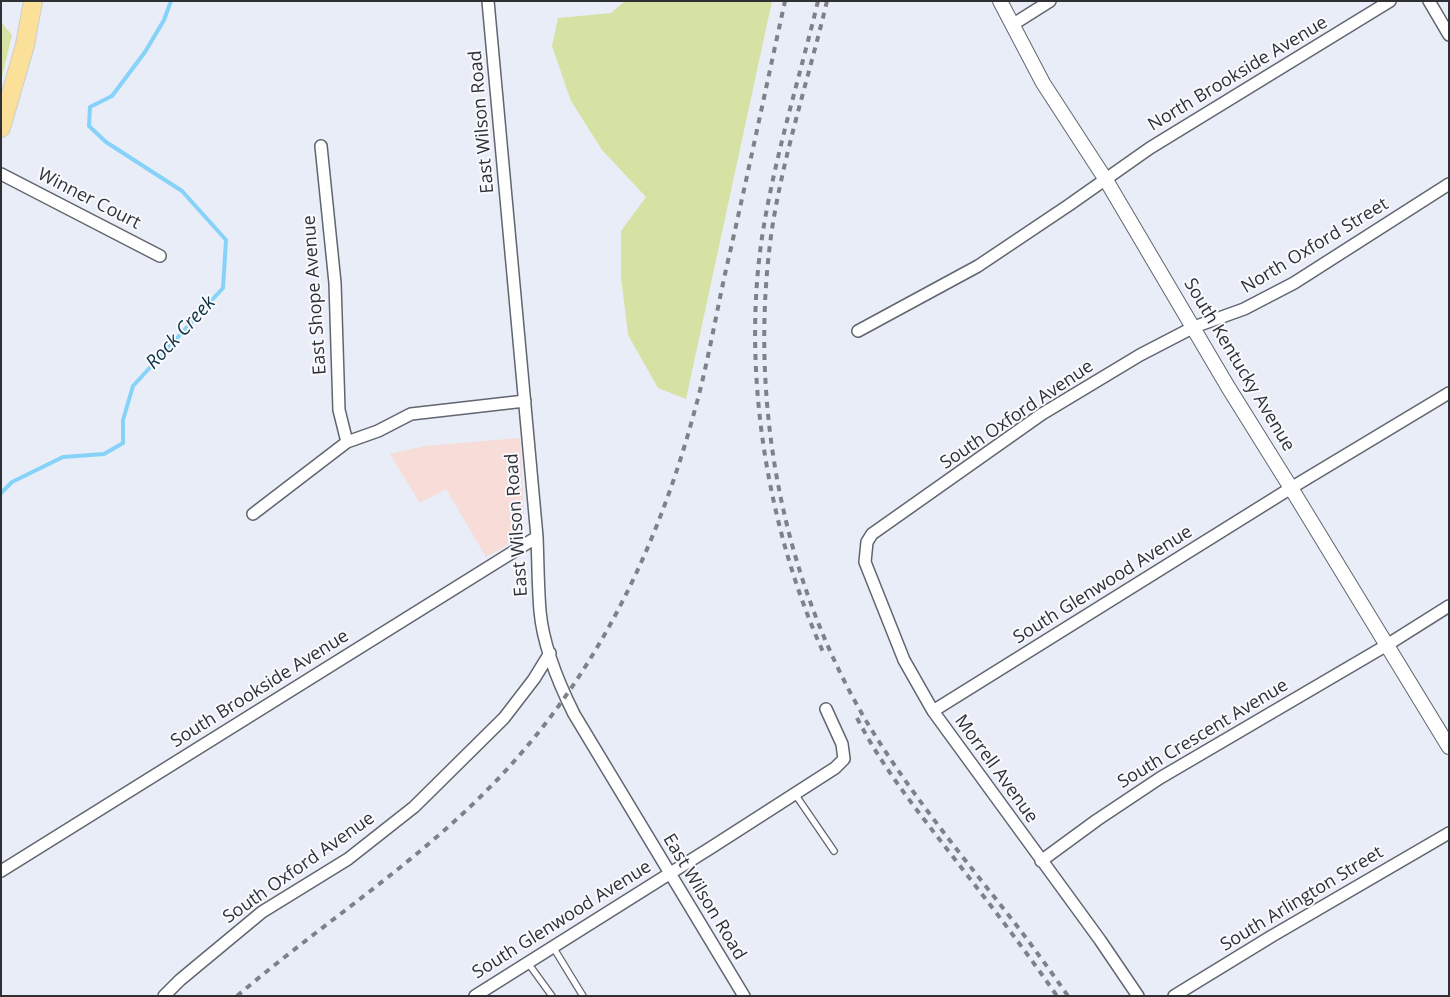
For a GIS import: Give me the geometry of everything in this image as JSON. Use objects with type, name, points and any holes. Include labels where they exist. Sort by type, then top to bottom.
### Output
[{"type":"main road","points":[[1,128],[25,46],[33,1]]},
{"type":"street","name":"East Wilson Road","points":[[488,1],[537,537],[540,613],[550,654],[558,680],[574,714],[744,996]]},
{"type":"street","name":"South Kentucky Avenue","points":[[1000,1],[1043,83],[1106,180],[1228,387],[1449,747]]},
{"type":"street","points":[[1012,25],[1050,1]]},
{"type":"street","name":"North Brookside Avenue","points":[[1106,180],[1150,148],[1390,1]]},
{"type":"street","points":[[1429,1],[1449,34]]},
{"type":"street","name":"East Shope Avenue","points":[[321,146],[335,283],[340,410],[347,442]]},
{"type":"street","name":"Winner Court","points":[[1,174],[160,256]]},
{"type":"street","points":[[858,331],[978,266],[1106,180]]},
{"type":"street","name":"North Oxford Street","points":[[1194,327],[1244,309],[1294,283],[1449,184]]},
{"type":"street","name":"South Oxford Avenue","points":[[866,542],[872,534],[1042,414],[1140,355],[1194,327]]},
{"type":"street","name":"South Glenwood Avenue","points":[[933,712],[1291,488],[1449,393]]},
{"type":"street","points":[[253,514],[347,442],[378,431],[411,414],[525,401]]},
{"type":"street","name":"South Brookside Avenue","points":[[1,871],[537,537]]},
{"type":"street","name":"Morrell Avenue","points":[[866,542],[865,562],[876,593],[904,660],[933,712],[1100,940],[1138,996]]},
{"type":"street","name":"South Crescent Avenue","points":[[1041,861],[1097,820],[1160,778],[1449,606]]},
{"type":"street","name":"South Oxford Avenue","points":[[164,996],[180,980],[262,912],[348,859],[414,808],[504,718],[534,679],[550,654]]},
{"type":"street","name":"South Glenwood Avenue","points":[[475,996],[835,768],[844,759],[842,744],[826,709]]},
{"type":"street","name":"South Arlington Street","points":[[1174,996],[1272,936],[1449,833]]},
{"type":"lane","points":[[795,794],[834,851]]},
{"type":"lane","points":[[553,947],[583,996]]},
{"type":"lane","points":[[528,962],[552,996]]},
{"type":"shaded area","points":[[520,438],[524,513],[518,531],[508,545],[486,557],[446,489],[420,503],[390,454],[425,446]]},
{"type":"green space","points":[[625,1],[772,1],[686,399],[658,388],[628,335],[621,277],[621,231],[646,197],[602,150],[571,101],[552,46],[558,18],[611,13]]},
{"type":"green space","points":[[1,22],[12,35],[1,81]]},
{"type":"waterway","name":"Rock Creek","points":[[1,493],[12,482],[63,457],[104,454],[123,443],[123,420],[133,386],[223,288],[226,240],[182,191],[106,142],[89,126],[90,107],[112,96],[145,52],[164,20],[171,1]]},
{"type":"railway","points":[[237,996],[418,853],[486,792],[548,720],[577,680],[602,639],[646,551],[664,506],[694,413],[785,1]]},
{"type":"railway","points":[[818,1],[769,197],[757,278],[755,333],[757,388],[763,444],[773,499],[787,553],[804,605],[824,654]]},
{"type":"railway","points":[[827,1],[777,200],[772,229],[766,292],[764,355],[768,419],[778,482],[792,544],[811,605],[836,663],[880,744],[949,839],[1020,930],[1068,996]]},
{"type":"railway","points":[[857,718],[897,783],[1057,996]]}]
